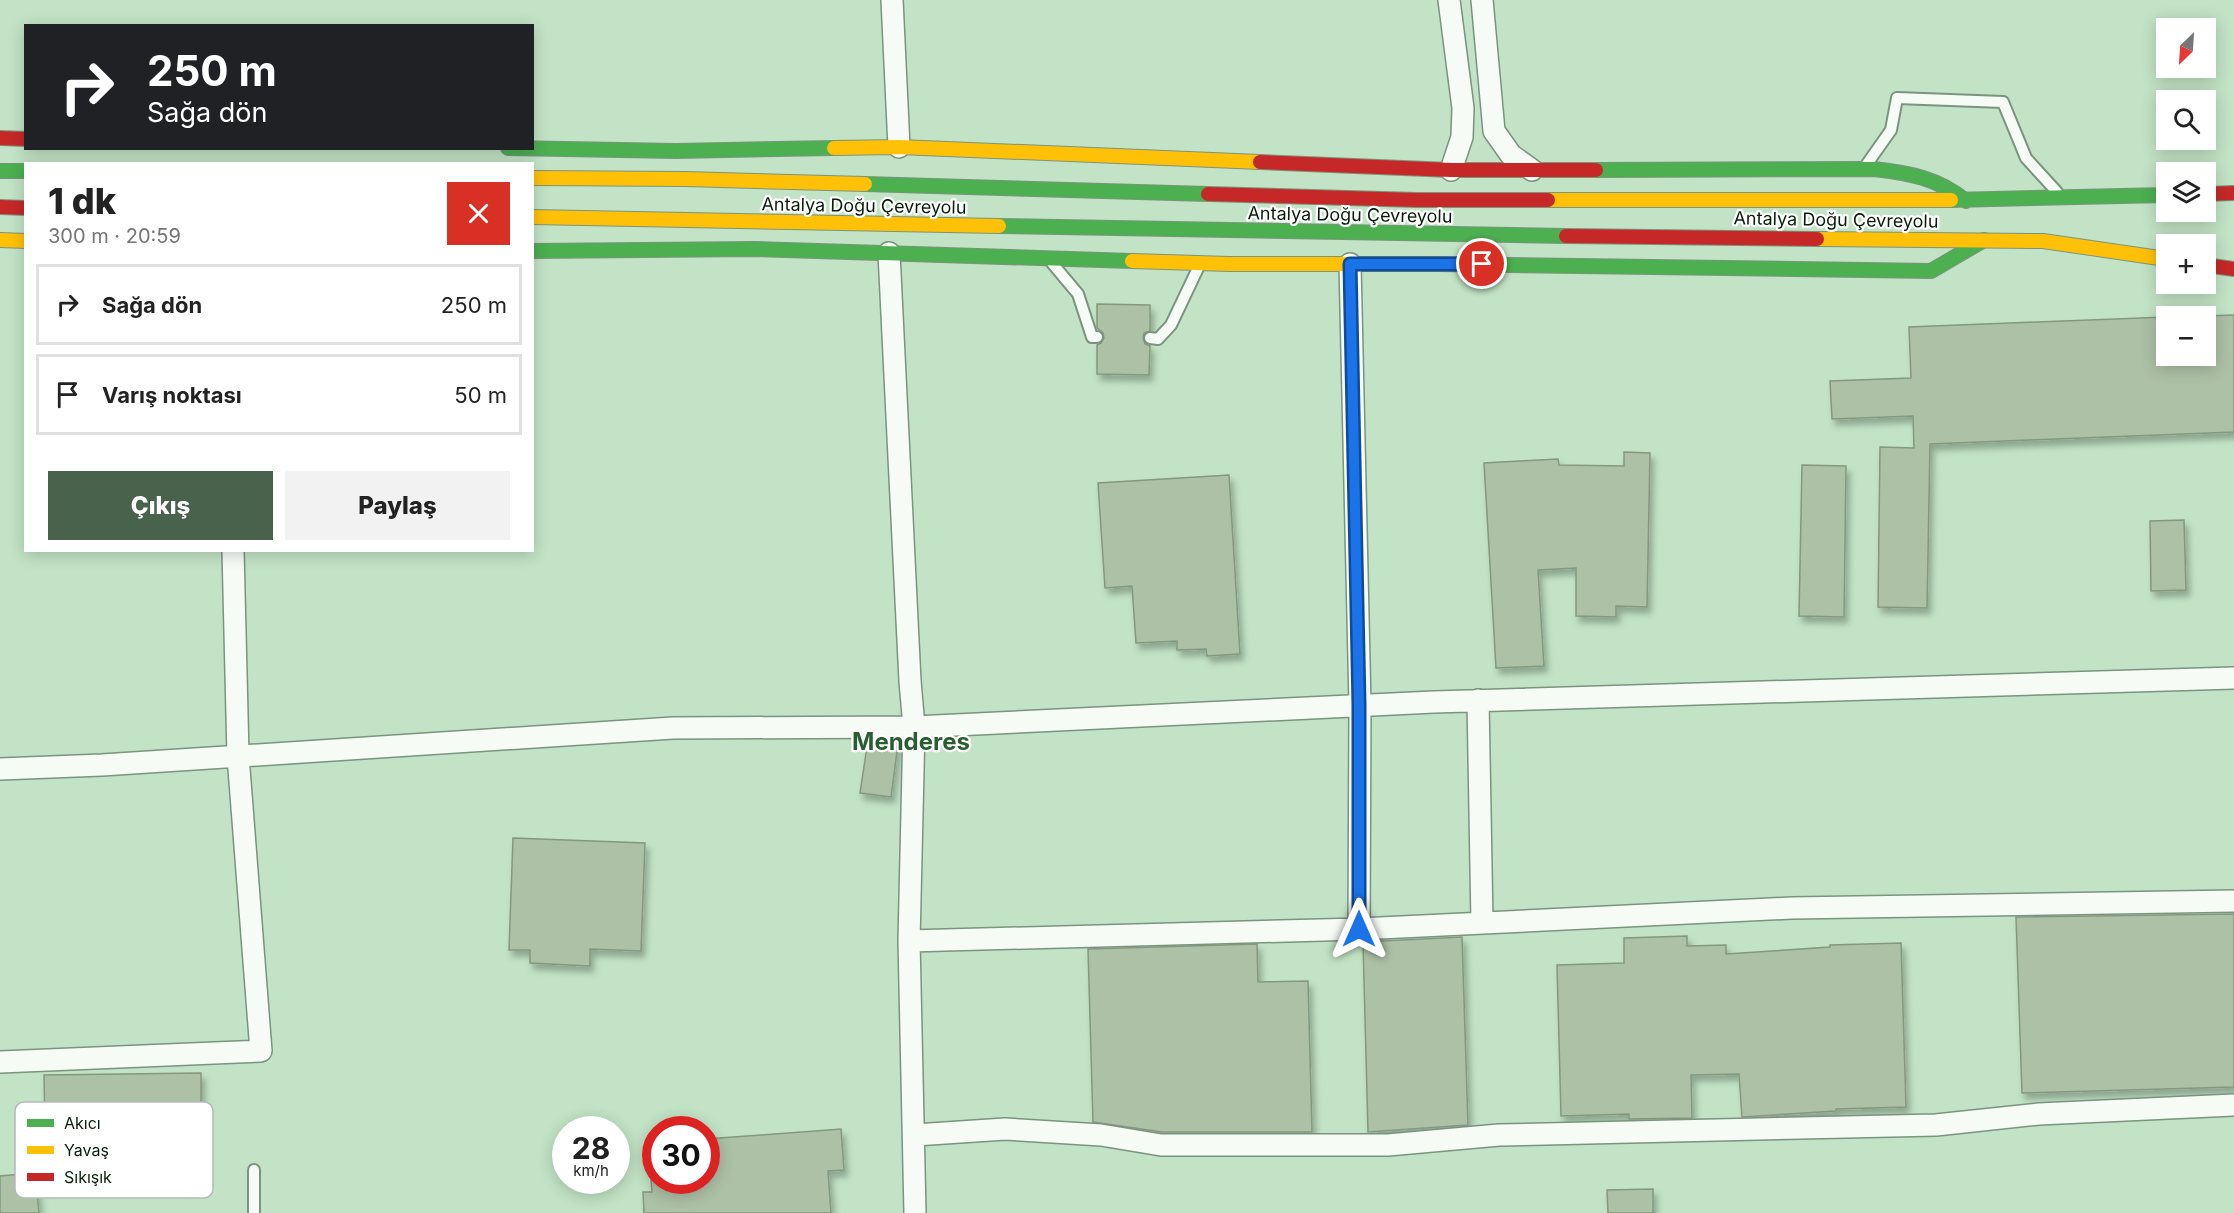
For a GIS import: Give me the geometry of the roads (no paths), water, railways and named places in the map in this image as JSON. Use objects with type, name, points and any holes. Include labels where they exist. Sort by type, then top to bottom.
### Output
[{"type":"main road","points":[[0,138],[24,139]]},
{"type":"main road","points":[[534,148],[676,151],[899,147],[1451,170],[1863,169],[1927,177],[1951,187],[1966,201]]},
{"type":"main road","points":[[0,171],[24,171]]},
{"type":"main road","name":"Antalya Doğu Çevreyolu","points":[[534,178],[721,180],[1417,200],[1966,201],[2156,195]]},
{"type":"main road","points":[[2216,194],[2234,193]]},
{"type":"main road","points":[[0,207],[24,208]]},
{"type":"main road","name":"Antalya Doğu Çevreyolu","points":[[534,218],[1456,235],[2043,241],[2156,258]]},
{"type":"main road","points":[[0,240],[24,241]]},
{"type":"main road","points":[[534,251],[755,249],[1200,263],[1931,271],[1984,240]]},
{"type":"main road","points":[[2216,267],[2234,269]]},
{"type":"street","points":[[892,0],[899,147]]},
{"type":"street","points":[[1449,0],[1463,108],[1462,136],[1451,170]]},
{"type":"street","points":[[1482,0],[1494,131],[1511,155],[1532,170]]},
{"type":"street","points":[[889,253],[914,727],[909,942],[915,1213]]},
{"type":"street","points":[[1350,264],[1359,705],[1359,929]]},
{"type":"street","points":[[0,1062],[261,1051],[238,756],[233,552]]},
{"type":"street","points":[[0,769],[673,728],[914,727],[1478,700],[2234,678]]},
{"type":"street","points":[[1478,700],[1482,923]]},
{"type":"street","points":[[909,942],[1359,929],[1792,908],[2234,901]]},
{"type":"street","points":[[915,1135],[1005,1129],[1101,1136],[1161,1145],[1388,1145],[1499,1135],[1936,1125],[2039,1114],[2234,1105]]},
{"type":"lane","points":[[1863,169],[1891,130],[1897,98],[2003,102],[2026,158],[2064,199]]},
{"type":"lane","points":[[1048,258],[1078,294],[1092,337],[1097,338]]},
{"type":"lane","points":[[1150,338],[1158,339],[1171,325],[1200,263]]},
{"type":"lane","points":[[254,1170],[254,1213]]},
{"type":"district","name":"Menderes","points":[[911,742]]}]
